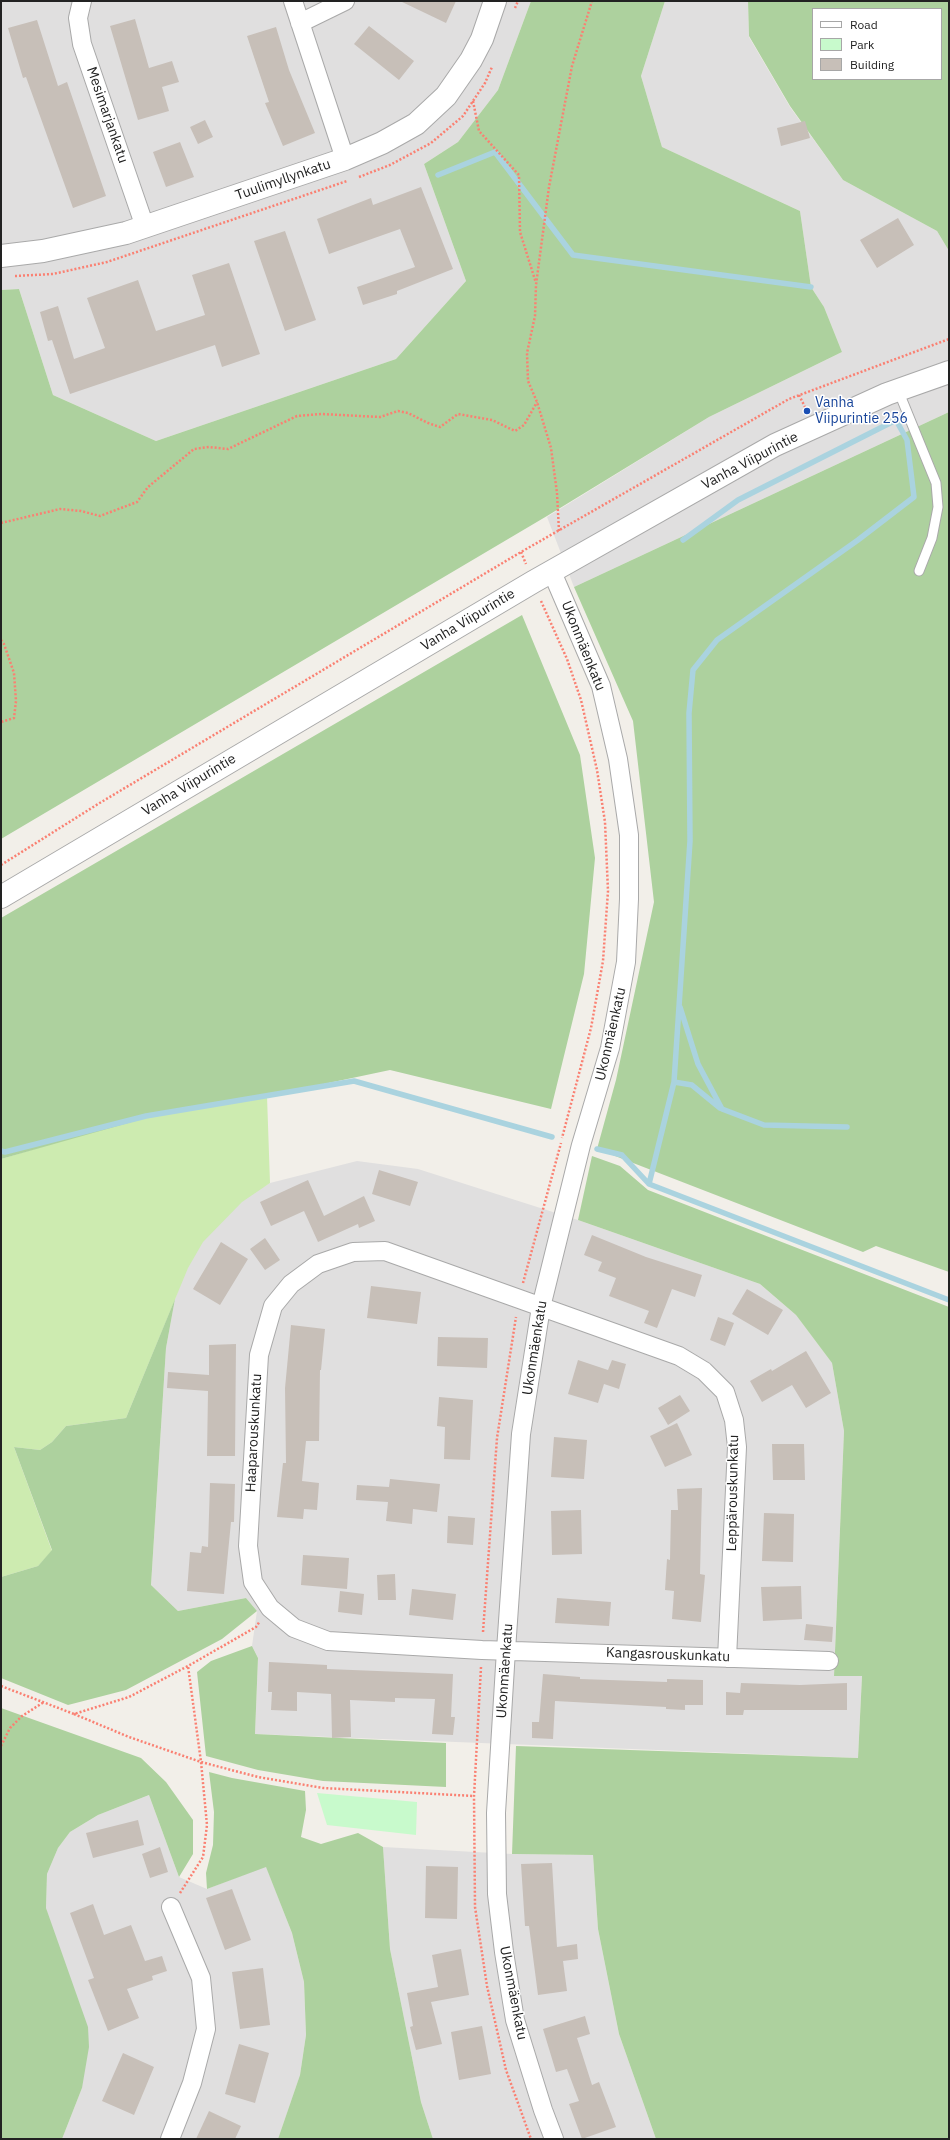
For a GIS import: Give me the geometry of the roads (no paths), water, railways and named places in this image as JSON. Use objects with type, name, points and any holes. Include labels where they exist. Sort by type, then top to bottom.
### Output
[{"type":"street","name":"Mesimarjankatu","points":[[82,1],[78,18],[82,44],[146,227]]},
{"type":"street","points":[[293,1],[345,159]]},
{"type":"street","points":[[300,23],[345,1]]},
{"type":"street","name":"Tuulimyllynkatu","points":[[1,256],[84,244],[146,227],[345,159],[382,143],[416,124],[446,96],[471,60],[479,44],[495,1]]},
{"type":"street","name":"Vanha Viipurintie","points":[[1,897],[552,572],[775,445],[898,390],[949,372]]},
{"type":"street","name":"Ukonmäenkatu","points":[[552,572],[603,694],[618,758],[629,835],[630,899],[626,962],[610,1048],[581,1145],[541,1307],[521,1434],[496,1813],[497,1894],[504,1952],[515,2020],[542,2110],[554,2139]]},
{"type":"street","name":"Haaparouskunkatu","points":[[506,1650],[328,1641],[294,1628],[270,1608],[253,1582],[248,1546],[259,1355],[273,1306],[291,1284],[318,1264],[353,1252],[385,1251],[541,1307]]},
{"type":"street","name":"Leppärouskunkatu","points":[[541,1307],[679,1356],[704,1371],[725,1392],[734,1420],[738,1447],[727,1658]]},
{"type":"street","name":"Kangasrouskunkatu","points":[[506,1650],[829,1661]]},
{"type":"street","points":[[170,2139],[192,2083],[206,2029],[201,1978],[171,1907]]},
{"type":"lane","points":[[898,390],[936,483],[938,507],[932,538],[918,571]]},
{"type":"waterway","points":[[438,175],[495,152],[573,255],[811,287]]},
{"type":"waterway","points":[[649,1184],[674,1082],[690,841],[689,713],[693,670],[717,640],[858,540],[914,497],[907,440],[896,420],[738,500],[683,540]]},
{"type":"waterway","points":[[680,1007],[698,1064],[722,1109],[764,1125],[847,1127]]},
{"type":"waterway","points":[[1,1151],[5,1152],[146,1116],[354,1081],[552,1137]]},
{"type":"waterway","points":[[674,1082],[692,1085],[720,1108]]},
{"type":"waterway","points":[[597,1149],[622,1155],[649,1184],[949,1300]]},
{"type":"place","name":"Vanha Viipurintie 256","points":[[807,411]]}]
